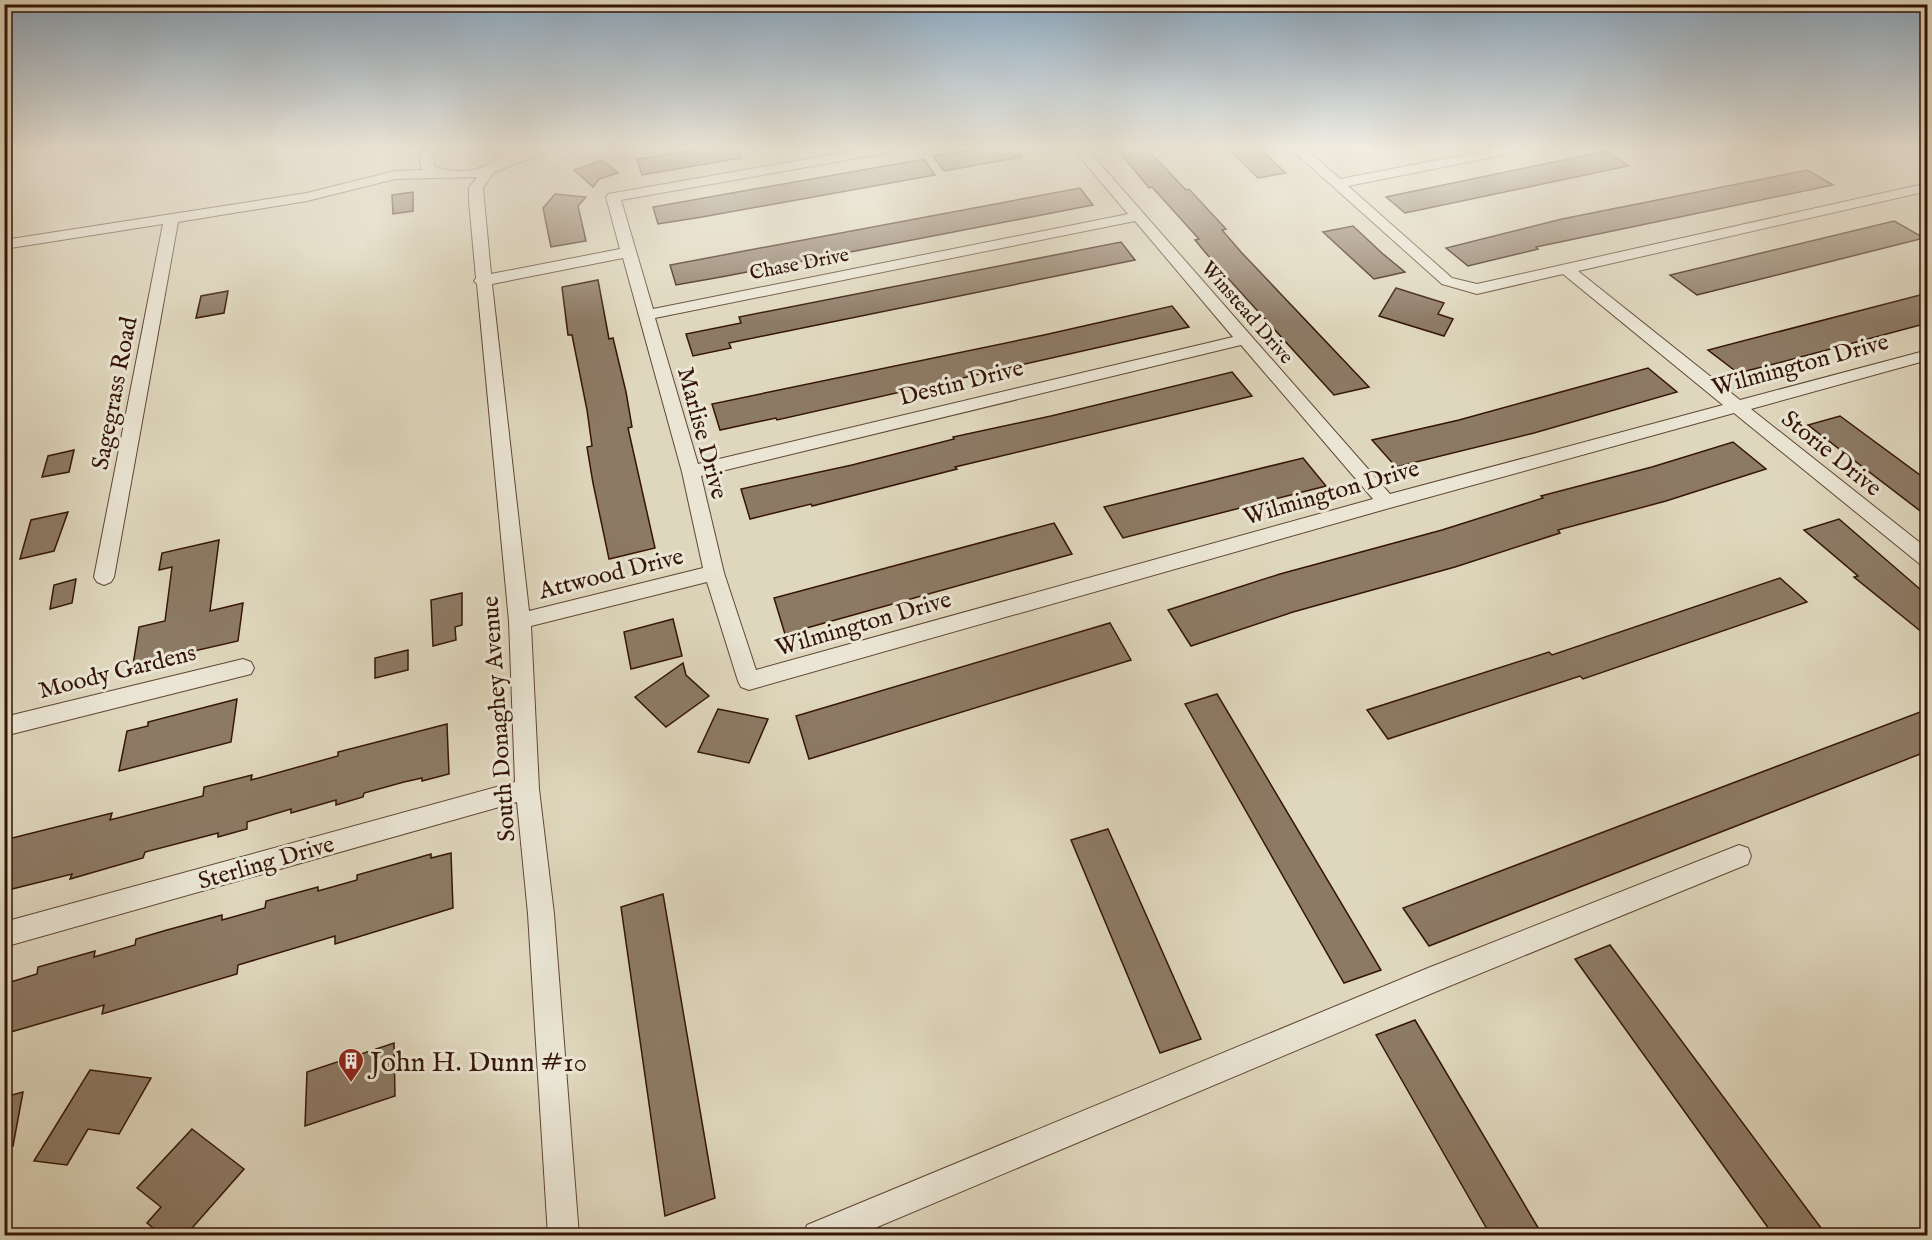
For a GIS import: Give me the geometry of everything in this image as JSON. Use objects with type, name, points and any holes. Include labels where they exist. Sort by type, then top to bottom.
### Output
[{"type":"street","points":[[4,245],[240,207]]},
{"type":"street","name":"South Donaghey Avenue","points":[[476,207],[482,281],[520,621],[527,789],[541,915],[564,1236]]},
{"type":"street","name":"Marlise Drive","points":[[616,207],[691,472],[714,573],[749,681]]},
{"type":"street","name":"Winstead Drive","points":[[1130,207],[1386,502]]},
{"type":"street","points":[[1362,207],[1447,281],[1458,286],[1477,289],[1842,207]]},
{"type":"street","name":"Chase Drive","points":[[645,315],[1138,216]]},
{"type":"street","name":"Sagegrass Road","points":[[104,577],[172,217]]},
{"type":"street","points":[[482,281],[628,252]]},
{"type":"street","name":"Storie Drive","points":[[1567,270],[1928,560]]},
{"type":"street","name":"Destin Drive","points":[[691,472],[1244,339]]},
{"type":"street","name":"Wilmington Drive","points":[[749,681],[1386,502],[1928,355]]},
{"type":"street","name":"Attwood Drive","points":[[520,621],[714,573]]},
{"type":"street","name":"Moody Gardens","points":[[4,727],[243,668]]},
{"type":"street","name":"Sterling Drive","points":[[4,935],[527,789]]},
{"type":"street","points":[[818,1236],[1428,981],[1739,856]]},
{"type":"building","points":[[393,207],[413,207],[413,211],[393,214]]},
{"type":"building","points":[[578,207],[586,241],[551,247],[543,208]]},
{"type":"building","points":[[654,207],[758,207],[658,224]]},
{"type":"building","points":[[980,207],[1083,207],[676,285],[670,265]]},
{"type":"building","points":[[1170,207],[1206,207],[1226,229],[1222,230],[1241,252],[1369,387],[1334,395],[1215,264],[1195,240],[1199,239]]},
{"type":"building","points":[[1398,207],[1434,207],[1405,213]]},
{"type":"building","points":[[1623,207],[1728,207],[1536,247],[1538,249],[1468,266],[1446,248],[1562,219]]},
{"type":"building","points":[[1894,221],[1924,238],[1697,295],[1670,275]]},
{"type":"building","points":[[1353,226],[1405,272],[1374,279],[1323,232]]},
{"type":"building","points":[[1121,242],[1135,260],[729,343],[731,348],[693,356],[686,334],[741,323],[739,317]]},
{"type":"building","points":[[598,280],[609,339],[613,338],[626,392],[632,427],[628,428],[655,548],[609,559],[587,447],[592,446],[587,410],[572,335],[568,335],[562,287]]},
{"type":"building","points":[[1396,288],[1444,303],[1438,314],[1453,319],[1444,336],[1379,316]]},
{"type":"building","points":[[228,291],[224,313],[196,318],[201,296]]},
{"type":"building","points":[[1928,293],[1928,323],[1778,363],[1738,373],[1708,350]]},
{"type":"building","points":[[1172,306],[1189,327],[777,420],[776,418],[720,430],[712,404],[1044,335]]},
{"type":"building","points":[[1648,368],[1677,392],[1534,433],[1396,467],[1372,440],[1459,420]]},
{"type":"building","points":[[1232,372],[1252,396],[955,467],[957,469],[812,506],[811,504],[750,519],[741,489],[852,465],[954,439],[953,437]]},
{"type":"building","points":[[1840,416],[1928,481],[1928,517],[1808,425]]},
{"type":"building","points":[[1733,442],[1766,469],[1666,501],[1558,530],[1560,533],[1455,567],[1293,612],[1191,646],[1168,610],[1280,574],[1442,530],[1543,498],[1541,496],[1652,467]]},
{"type":"building","points":[[74,450],[69,472],[42,477],[48,456]]},
{"type":"building","points":[[1303,458],[1326,486],[1123,538],[1104,507]]},
{"type":"building","points":[[68,512],[54,551],[20,559],[31,520]]},
{"type":"building","points":[[1839,519],[1928,596],[1928,637],[1854,577],[1858,576],[1804,530]]},
{"type":"building","points":[[1054,523],[1072,554],[785,634],[774,598]]},
{"type":"building","points":[[219,540],[210,611],[243,603],[238,641],[133,665],[139,627],[165,621],[172,567],[159,570],[162,553]]},
{"type":"building","points":[[1780,578],[1807,602],[1583,679],[1580,676],[1388,739],[1367,710],[1549,652],[1552,655]]},
{"type":"building","points":[[76,579],[72,603],[50,609],[54,585]]},
{"type":"building","points":[[462,593],[462,625],[455,627],[456,640],[433,646],[431,600]]},
{"type":"building","points":[[673,619],[682,656],[631,669],[624,632]]},
{"type":"building","points":[[1110,623],[1131,660],[809,759],[796,716]]},
{"type":"building","points":[[408,650],[408,670],[375,678],[375,658]]},
{"type":"building","points":[[683,663],[686,675],[709,696],[666,727],[635,697]]},
{"type":"building","points":[[1217,694],[1381,970],[1344,983],[1185,704]]},
{"type":"building","points":[[237,699],[231,742],[119,771],[127,731],[148,726],[148,722]]},
{"type":"building","points":[[718,709],[768,719],[749,763],[698,752]]},
{"type":"building","points":[[1928,709],[1928,751],[1429,946],[1403,908]]},
{"type":"building","points":[[447,724],[449,774],[422,781],[422,778],[404,782],[364,793],[363,797],[336,805],[336,800],[291,813],[291,809],[247,822],[247,829],[218,837],[218,833],[145,852],[143,858],[70,879],[72,874],[4,891],[4,840],[112,813],[110,820],[203,796],[204,787],[252,775],[251,780],[338,756],[338,752]]},
{"type":"building","points":[[1108,829],[1201,1039],[1160,1053],[1071,840]]},
{"type":"building","points":[[451,853],[453,908],[335,944],[335,936],[238,965],[237,974],[102,1014],[104,1005],[4,1034],[4,984],[37,974],[38,967],[95,951],[94,957],[135,945],[136,939],[167,930],[222,915],[222,920],[265,908],[266,901],[318,887],[318,891],[357,880],[357,875],[431,854],[431,858]]},
{"type":"building","points":[[663,894],[715,1198],[665,1216],[621,907]]},
{"type":"building","points":[[1610,945],[1827,1236],[1774,1236],[1575,959]]},
{"type":"building","points":[[1415,1020],[1543,1236],[1491,1236],[1376,1035]]},
{"type":"building","name":"John H. Dunn #10","points":[[394,1043],[395,1096],[305,1126],[307,1072]]},
{"type":"building","points":[[90,1070],[151,1078],[119,1134],[88,1129],[67,1165],[34,1161]]},
{"type":"building","points":[[23,1092],[13,1146],[4,1145],[4,1097]]},
{"type":"building","points":[[192,1129],[244,1169],[185,1236],[163,1236],[147,1223],[161,1207],[137,1188]]},
{"type":"place","name":"John H. Dunn #10","points":[[351,1084]]}]
